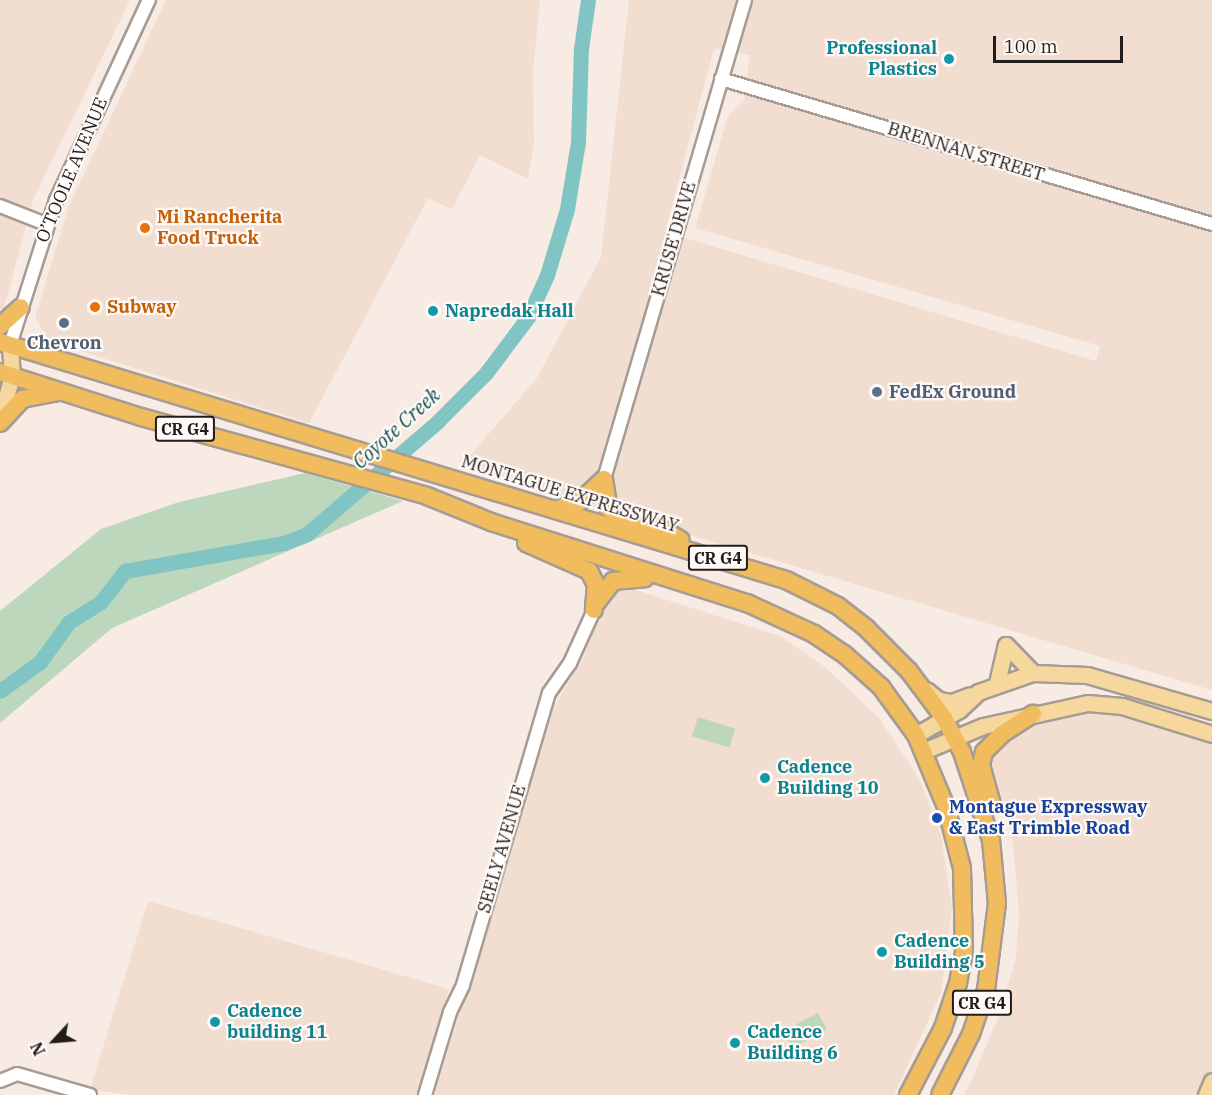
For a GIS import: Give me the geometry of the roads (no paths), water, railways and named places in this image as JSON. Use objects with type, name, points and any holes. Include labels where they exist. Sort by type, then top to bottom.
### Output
[{"type":"highway","points":[[0,326],[21,307]]},
{"type":"highway","name":"MONTAGUE EXPRESSWAY","points":[[5,344],[324,438],[547,509],[703,553],[786,580],[838,606],[884,644],[924,689],[944,718],[954,736],[991,840],[997,903],[986,990],[971,1034],[940,1095]]},
{"type":"highway","name":"CR G4","points":[[6,374],[141,417],[308,461],[419,494],[491,522],[658,577],[747,603],[814,634],[874,680],[916,735],[924,751],[957,840],[964,903],[964,952],[944,1028],[908,1095]]},
{"type":"highway","points":[[0,423],[22,399],[64,391]]},
{"type":"highway","points":[[547,509],[576,505],[604,479]]},
{"type":"highway","points":[[604,479],[609,508],[619,516],[666,531],[703,553]]},
{"type":"highway","points":[[491,522],[522,541],[590,571],[596,585],[594,610]]},
{"type":"highway","points":[[594,610],[613,581],[658,577]]},
{"type":"highway","points":[[991,840],[996,816],[981,765],[984,752],[1002,734],[1033,714]]},
{"type":"main road","points":[[0,363],[5,344]]},
{"type":"main road","points":[[0,418],[6,374],[5,344]]},
{"type":"main road","points":[[997,683],[1006,645],[1033,673]]},
{"type":"main road","points":[[924,689],[939,700],[952,702],[997,683],[1033,673],[1087,675],[1212,711]]},
{"type":"main road","points":[[916,735],[944,718],[978,692]]},
{"type":"main road","points":[[924,751],[954,736],[1033,714],[1105,703],[1212,734]]},
{"type":"main road","points":[[1206,1095],[1212,1081]]},
{"type":"street","name":"O’TOOLE AVENUE","points":[[5,344],[21,307],[46,224],[149,0]]},
{"type":"street","name":"KRUSE DRIVE","points":[[604,479],[745,0]]},
{"type":"street","name":"BRENNAN STREET","points":[[721,79],[1212,224]]},
{"type":"street","points":[[0,206],[46,224]]},
{"type":"street","name":"SEELY AVENUE","points":[[425,1095],[450,1012],[463,985],[549,693],[570,663],[594,610]]},
{"type":"street","points":[[0,1081],[17,1074],[90,1095]]},
{"type":"waterway","name":"Coyote Creek","points":[[0,691],[40,662],[69,622],[100,603],[125,571],[284,543],[307,534],[437,422],[486,373],[528,317],[547,275],[567,209],[578,142],[581,49],[588,0]]},
{"type":"place","name":"Professional Plastics","points":[[949,59]]},
{"type":"place","name":"Mi Rancherita Food Truck","points":[[145,228]]},
{"type":"place","name":"Subway","points":[[95,307]]},
{"type":"place","name":"Napredak Hall","points":[[433,311]]},
{"type":"place","name":"Chevron","points":[[64,323]]},
{"type":"place","name":"FedEx Ground","points":[[877,392]]},
{"type":"place","name":"Cadence Building 10","points":[[765,778]]},
{"type":"place","name":"Montague Expressway & East Trimble Road","points":[[937,818]]},
{"type":"place","name":"Cadence Building 5","points":[[882,952]]},
{"type":"place","name":"Cadence building 11","points":[[215,1022]]},
{"type":"place","name":"Cadence Building 6","points":[[735,1043]]}]
